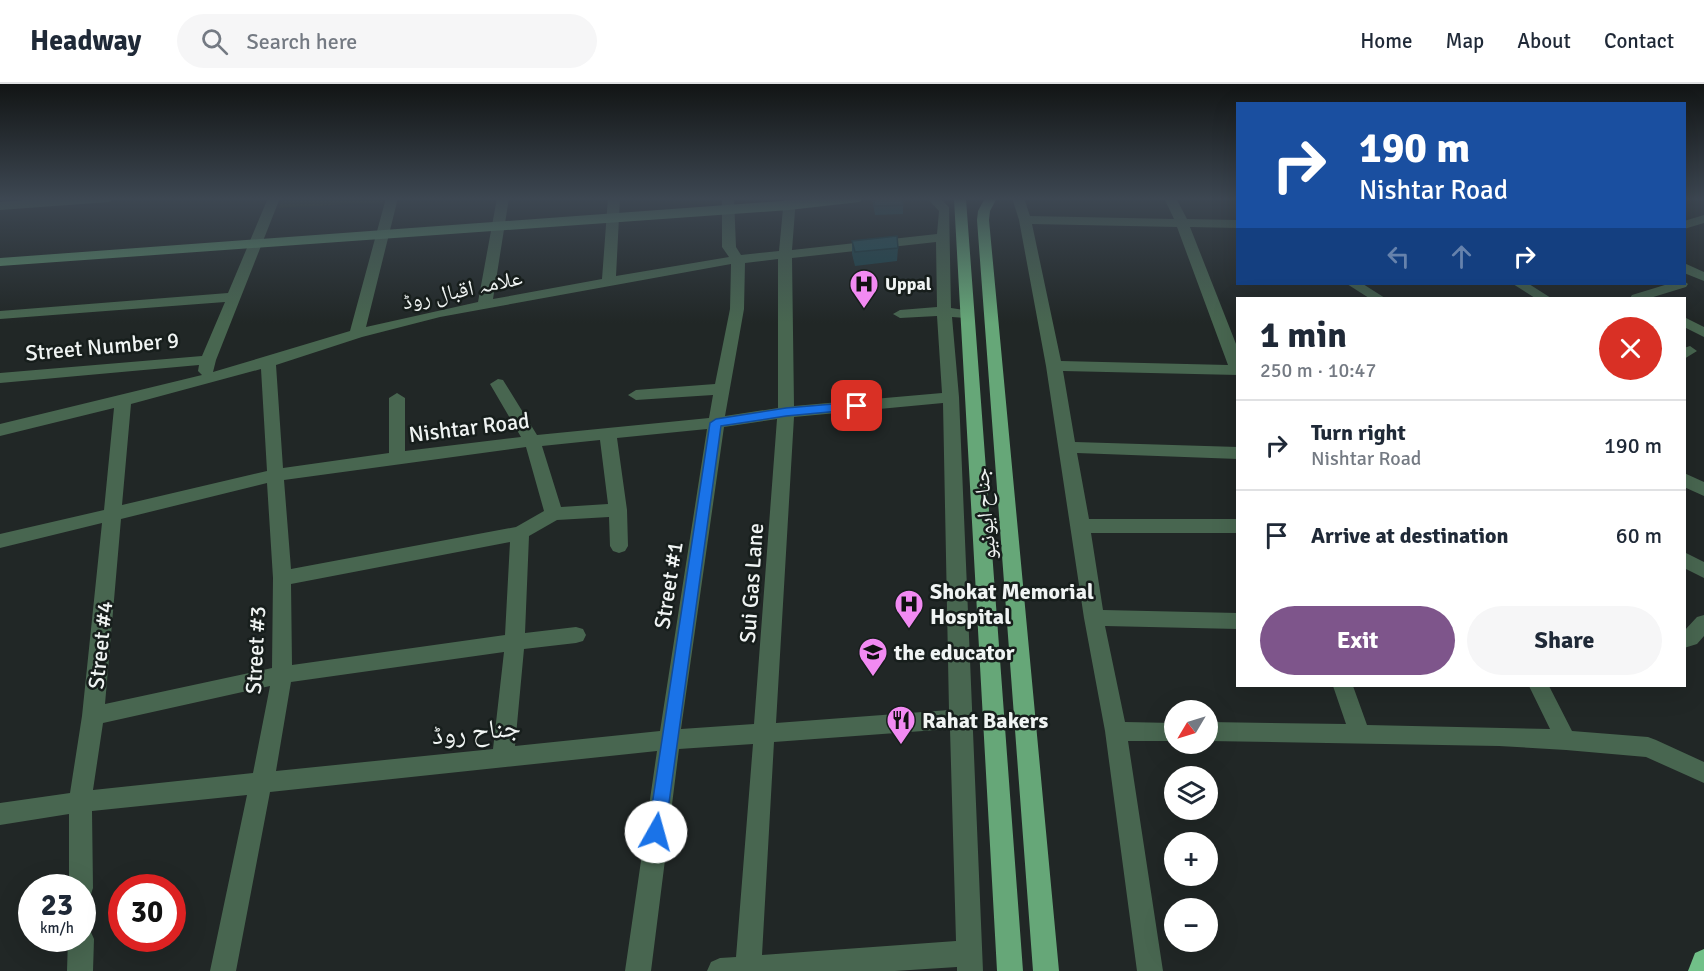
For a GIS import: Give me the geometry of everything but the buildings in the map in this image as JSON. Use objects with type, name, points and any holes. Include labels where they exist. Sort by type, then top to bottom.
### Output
[{"type":"highway","points":[[1701,971],[1704,962]]},
{"type":"main road","points":[[0,262],[298,239]]},
{"type":"main road","name":"جناح ایونیو","points":[[971,239],[966,314],[981,508],[1010,971]]},
{"type":"main road","name":"جناح ایونیو","points":[[985,239],[1046,971]]},
{"type":"street","points":[[357,334],[380,239]]},
{"type":"street","points":[[484,304],[496,239]]},
{"type":"street","points":[[609,282],[612,239]]},
{"type":"street","name":"Street #1","points":[[638,971],[669,740],[716,423],[736,309],[738,260],[729,247],[729,239]]},
{"type":"street","name":"Sui Gas Lane","points":[[748,970],[786,412],[786,239]]},
{"type":"street","name":"علامہ اقبال روڈ","points":[[0,430],[123,401],[268,362],[357,334],[484,304],[738,260],[920,239]]},
{"type":"street","points":[[720,971],[969,962],[951,397],[942,311],[942,239]]},
{"type":"street","points":[[1029,239],[1054,366],[1094,618],[1116,731],[1150,971]]},
{"type":"street","points":[[1189,239],[1236,365]]},
{"type":"street","points":[[204,379],[208,360],[258,242]]},
{"type":"street","points":[[1686,268],[1703,276]]},
{"type":"street","points":[[1686,282],[1703,276]]},
{"type":"street","points":[[1356,285],[1376,297]]},
{"type":"street","points":[[1522,285],[1542,297]]},
{"type":"street","points":[[1646,297],[1678,285]]},
{"type":"street","points":[[0,315],[234,297]]},
{"type":"street","points":[[900,314],[942,311],[966,314]]},
{"type":"street","points":[[1686,322],[1704,333]]},
{"type":"street","name":"Street Number 9","points":[[0,378],[208,360]]},
{"type":"street","name":"Street #3","points":[[223,971],[256,801],[263,783],[282,675],[282,578],[268,362]]},
{"type":"street","points":[[1054,366],[1236,370]]},
{"type":"street","points":[[498,384],[532,441],[554,514]]},
{"type":"street","points":[[636,395],[722,389]]},
{"type":"street","name":"Nishtar Road","points":[[0,541],[275,475],[532,441],[716,423],[786,412],[951,397]]},
{"type":"street","points":[[397,398],[397,459]]},
{"type":"street","name":"Street #4","points":[[81,874],[80,802],[93,716],[123,401]]},
{"type":"street","points":[[608,435],[618,510],[619,546]]},
{"type":"street","points":[[1067,447],[1236,453]]},
{"type":"street","points":[[1686,480],[1703,488]]},
{"type":"street","points":[[954,509],[981,508]]},
{"type":"street","points":[[282,578],[520,533],[554,514],[618,510]]},
{"type":"street","points":[[1081,526],[1236,526]]},
{"type":"street","points":[[503,757],[515,642],[520,533]]},
{"type":"street","points":[[1686,560],[1704,571]]},
{"type":"street","points":[[1094,618],[1236,621]]},
{"type":"street","points":[[1686,639],[1704,623]]},
{"type":"street","points":[[93,716],[282,675],[576,635]]},
{"type":"street","points":[[1343,687],[1360,735]]},
{"type":"street","points":[[1540,687],[1566,740]]},
{"type":"street","name":"جناح روڈ","points":[[0,814],[80,802],[669,740],[960,719]]},
{"type":"street","points":[[1116,731],[1164,732]]},
{"type":"street","points":[[1218,732],[1499,736],[1566,740],[1648,747],[1704,773]]},
{"type":"street","points":[[80,971],[81,952]]},
{"type":"place","name":"Uppal","points":[[864,310]]},
{"type":"place","name":"Shokat Memorial Hospital","points":[[909,630]]},
{"type":"place","name":"the educator","points":[[873,678]]},
{"type":"place","name":"Rahat Bakers","points":[[901,746]]},
{"type":"route","points":[[656,832],[716,423],[786,412],[857,406]]}]
